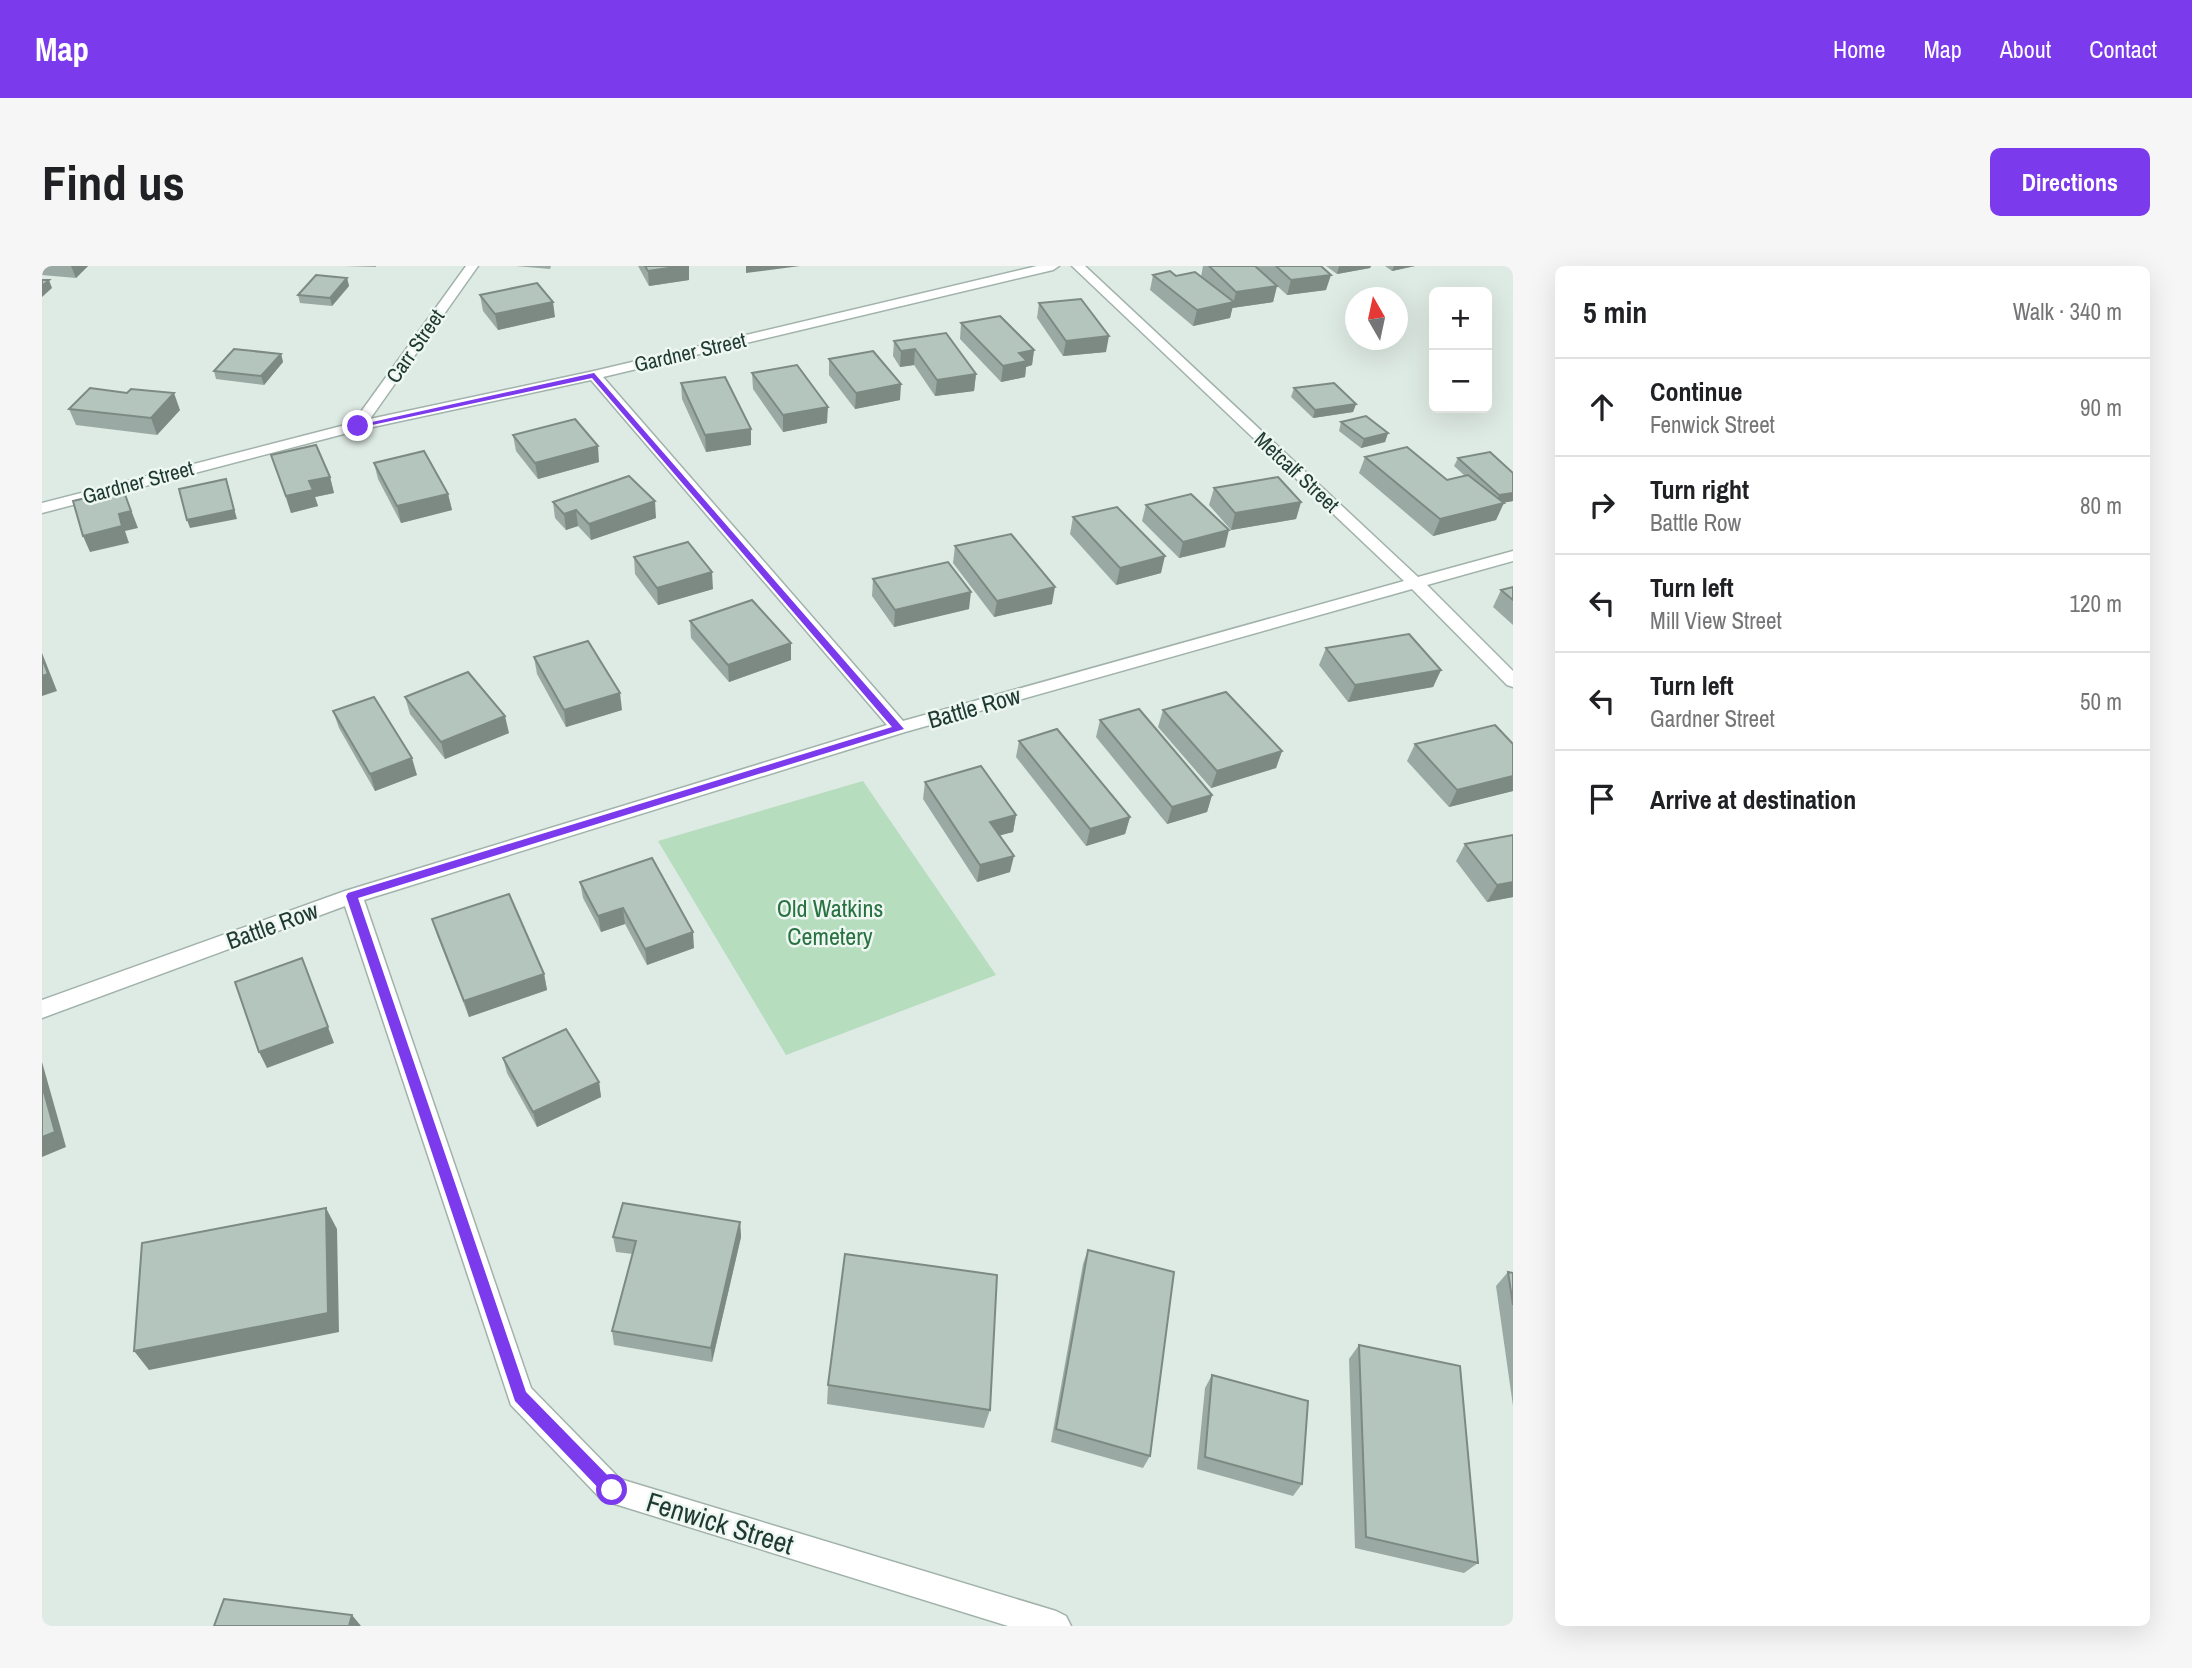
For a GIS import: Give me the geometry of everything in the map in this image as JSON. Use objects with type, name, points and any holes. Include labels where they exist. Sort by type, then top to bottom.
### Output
[{"type":"street","name":"Carr Street","points":[[358,426],[472,266]]},
{"type":"street","name":"Gardner Street","points":[[42,508],[358,426],[594,375],[1053,266]]},
{"type":"street","name":"Metcalf Street","points":[[1078,266],[1415,583],[1513,681]]},
{"type":"street","points":[[594,375],[899,729]]},
{"type":"street","name":"Battle Row","points":[[42,1009],[352,896],[899,729],[1513,556]]},
{"type":"street","name":"Fenwick Street","points":[[352,896],[520,1396],[529,1406],[612,1490],[1056,1626]]},
{"type":"green space","name":"Old Watkins Cemetery","points":[[863,781],[996,975],[786,1055],[658,841]]},
{"type":"building","points":[[645,266],[682,266],[648,271]]},
{"type":"building","points":[[1209,266],[1255,266],[1277,286],[1236,292]]},
{"type":"building","points":[[1276,266],[1321,266],[1331,275],[1291,280]]},
{"type":"building","points":[[1170,271],[1176,276],[1195,272],[1234,302],[1197,310],[1153,275]]},
{"type":"building","points":[[316,275],[347,278],[330,298],[298,295]]},
{"type":"building","points":[[537,283],[553,302],[495,314],[480,295]]},
{"type":"building","points":[[1081,299],[1109,336],[1066,341],[1039,303]]},
{"type":"building","points":[[1000,316],[1034,350],[1019,353],[1027,361],[1003,366],[961,323]]},
{"type":"building","points":[[946,333],[976,374],[937,380],[915,349],[901,351],[894,341]]},
{"type":"building","points":[[234,349],[281,354],[261,376],[214,371]]},
{"type":"building","points":[[873,351],[901,384],[856,393],[829,359]]},
{"type":"building","points":[[797,365],[828,407],[783,415],[752,373]]},
{"type":"building","points":[[725,377],[751,429],[705,435],[681,383]]},
{"type":"building","points":[[1334,383],[1356,404],[1315,410],[1294,388]]},
{"type":"building","points":[[90,388],[127,393],[131,389],[174,393],[151,418],[69,409]]},
{"type":"building","points":[[1366,416],[1388,433],[1364,439],[1341,422]]},
{"type":"building","points":[[575,419],[598,446],[535,463],[513,435]]},
{"type":"building","points":[[316,445],[330,477],[309,481],[313,490],[286,496],[271,455]]},
{"type":"building","points":[[1407,447],[1447,480],[1468,475],[1504,503],[1440,519],[1365,457]]},
{"type":"building","points":[[424,451],[448,494],[397,506],[374,463]]},
{"type":"building","points":[[1490,452],[1513,473],[1513,493],[1499,495],[1458,458]]},
{"type":"building","points":[[629,476],[655,501],[589,524],[576,510],[564,514],[553,502]]},
{"type":"building","points":[[1278,477],[1301,502],[1235,513],[1214,488]]},
{"type":"building","points":[[226,479],[234,510],[187,520],[179,489]]},
{"type":"building","points":[[123,489],[131,511],[119,514],[122,526],[83,536],[73,501]]},
{"type":"building","points":[[1191,494],[1229,530],[1183,542],[1146,505]]},
{"type":"building","points":[[1117,507],[1165,556],[1120,568],[1073,517]]},
{"type":"building","points":[[1011,534],[1055,587],[997,601],[955,546]]},
{"type":"building","points":[[688,542],[712,572],[657,588],[634,557]]},
{"type":"building","points":[[948,562],[971,592],[895,610],[873,579]]},
{"type":"building","points":[[1513,587],[1513,600],[1501,590]]},
{"type":"building","points":[[752,600],[791,643],[728,665],[690,621]]},
{"type":"building","points":[[1409,634],[1441,670],[1355,685],[1326,648]]},
{"type":"building","points":[[588,641],[620,693],[564,710],[534,657]]},
{"type":"building","points":[[42,658],[48,674],[42,676]]},
{"type":"building","points":[[468,672],[505,716],[441,742],[405,697]]},
{"type":"building","points":[[1226,692],[1282,751],[1217,771],[1163,710]]},
{"type":"building","points":[[374,697],[412,758],[370,774],[333,711]]},
{"type":"building","points":[[1139,709],[1212,795],[1172,807],[1100,720]]},
{"type":"building","points":[[1495,725],[1513,744],[1513,776],[1457,790],[1415,744]]},
{"type":"building","points":[[1057,729],[1130,817],[1090,829],[1019,741]]},
{"type":"building","points":[[981,766],[1016,815],[990,822],[1014,856],[980,865],[925,782]]},
{"type":"building","points":[[1513,835],[1513,882],[1497,885],[1465,844]]},
{"type":"building","points":[[652,858],[693,932],[645,949],[623,908],[598,916],[580,882]]},
{"type":"building","points":[[509,894],[544,974],[464,1001],[432,919]]},
{"type":"building","points":[[302,958],[328,1027],[259,1052],[235,982]]},
{"type":"building","points":[[566,1029],[599,1082],[533,1112],[503,1058]]},
{"type":"building","points":[[42,1085],[55,1132],[42,1137]]},
{"type":"building","points":[[623,1203],[740,1222],[711,1348],[612,1331],[636,1241],[613,1237]]},
{"type":"building","points":[[326,1208],[328,1313],[134,1351],[142,1243]]},
{"type":"building","points":[[1088,1250],[1174,1272],[1150,1456],[1056,1429]]},
{"type":"building","points":[[845,1254],[997,1275],[990,1410],[828,1385]]},
{"type":"building","points":[[1508,1272],[1513,1273],[1513,1305]]},
{"type":"building","points":[[1359,1345],[1460,1366],[1478,1563],[1366,1537]]},
{"type":"building","points":[[1212,1375],[1308,1401],[1302,1484],[1205,1457]]},
{"type":"building","points":[[224,1599],[352,1615],[349,1626],[214,1626]]},
{"type":"route","points":[[358,426],[594,375],[899,729],[352,896],[520,1396],[612,1490]]}]
